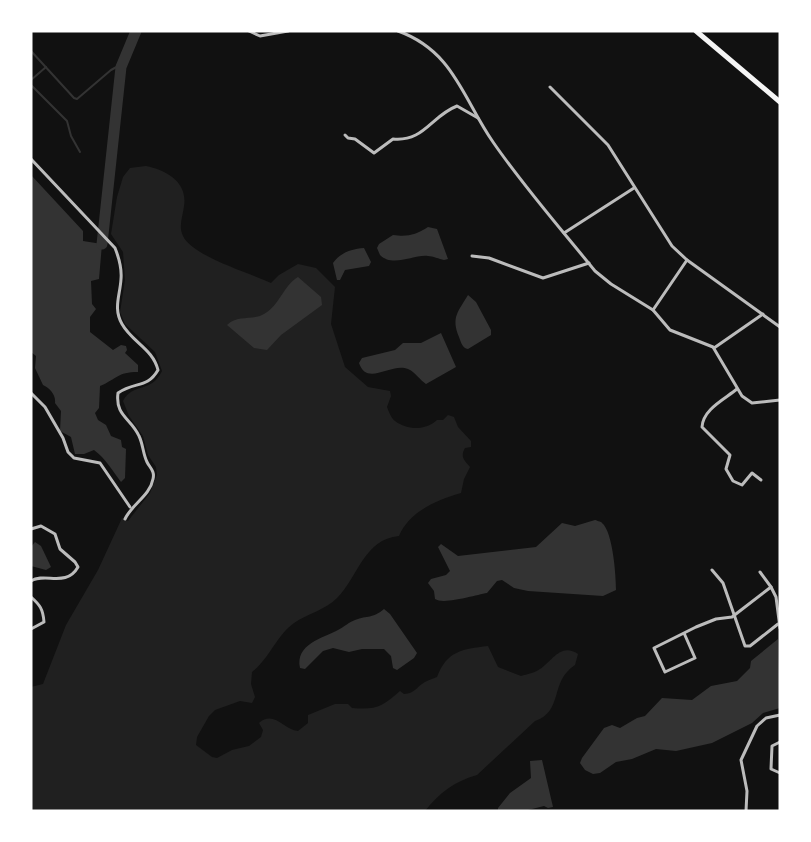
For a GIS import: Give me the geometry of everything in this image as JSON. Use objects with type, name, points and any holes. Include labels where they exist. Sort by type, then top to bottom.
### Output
[{"type":"main road","points":[[696,31],[780,102]]},
{"type":"street","points":[[248,31],[260,36],[288,31]]},
{"type":"street","points":[[398,31],[413,37],[449,67],[466,93],[492,141],[589,263],[611,284],[653,310],[670,330],[714,348],[742,396],[752,403],[780,400]]},
{"type":"street","points":[[550,87],[608,145],[667,240],[687,260],[780,327]]},
{"type":"street","points":[[345,135],[355,139],[374,153],[393,139],[404,140],[416,136],[456,106],[479,119]]},
{"type":"street","points":[[31,159],[115,248],[121,271],[116,303],[118,313],[123,326],[156,362],[158,370],[152,380],[146,385],[128,386],[118,393],[117,402],[120,412],[139,436],[147,461],[153,470],[153,479],[148,491],[130,507],[125,519]]},
{"type":"street","points":[[564,233],[634,188]]},
{"type":"street","points":[[472,256],[489,258],[544,278],[589,263]]},
{"type":"street","points":[[653,310],[687,260]]},
{"type":"street","points":[[714,348],[763,314]]},
{"type":"street","points":[[738,389],[716,404],[702,421],[702,427],[730,455],[726,469],[733,481],[742,485],[752,473],[761,480]]},
{"type":"street","points":[[31,393],[45,406],[64,438],[68,452],[74,458],[100,464],[130,507]]},
{"type":"street","points":[[31,529],[41,526],[55,534],[60,550],[75,562],[78,568],[69,576],[54,580],[35,579],[31,581]]},
{"type":"street","points":[[712,570],[723,583],[745,646],[750,646],[779,626],[776,597],[760,572]]},
{"type":"street","points":[[684,633],[695,658],[666,672],[654,648],[679,635],[696,627],[716,619],[734,615],[771,587]]},
{"type":"street","points":[[31,597],[40,604],[44,612],[44,622],[31,629]]},
{"type":"street","points":[[746,811],[747,791],[741,760],[757,726],[766,718],[780,715]]},
{"type":"street","points":[[780,742],[772,746],[772,769],[780,773]]},
{"type":"shaded area","points":[[146,166],[168,174],[174,178],[183,190],[184,206],[181,225],[183,236],[198,250],[222,263],[271,283],[279,275],[298,264],[316,268],[335,287],[331,324],[345,367],[368,387],[390,391],[391,396],[387,407],[395,421],[411,428],[417,428],[428,426],[437,420],[443,420],[448,415],[454,417],[458,427],[471,441],[471,447],[465,448],[463,454],[464,460],[470,467],[464,479],[461,493],[442,499],[424,508],[409,520],[399,536],[377,544],[363,560],[337,598],[327,606],[299,620],[288,628],[264,660],[252,672],[251,684],[255,697],[252,703],[240,701],[215,710],[209,716],[197,737],[196,745],[212,757],[217,758],[232,750],[249,746],[261,737],[263,730],[259,723],[264,720],[274,720],[298,731],[308,723],[308,715],[335,704],[348,704],[352,708],[373,708],[388,701],[400,691],[404,694],[414,691],[425,682],[437,677],[441,668],[451,657],[470,648],[488,646],[498,667],[521,676],[538,670],[562,651],[567,650],[578,654],[575,665],[562,680],[550,710],[535,721],[477,775],[448,788],[425,811],[31,811],[31,687],[43,684],[66,625],[98,570],[122,518],[128,521],[150,493],[157,475],[156,467],[148,455],[143,436],[129,416],[123,401],[132,392],[153,383],[162,371],[155,352],[125,324],[120,312],[125,280],[123,252],[111,234],[117,197],[123,177],[130,168]]},
{"type":"shaded area","points":[[31,175],[83,231],[83,241],[102,244],[99,279],[91,281],[92,304],[96,309],[90,317],[90,332],[113,350],[121,345],[126,346],[127,350],[125,353],[138,365],[138,372],[121,375],[100,386],[99,408],[95,413],[98,420],[106,425],[111,436],[121,440],[122,447],[126,449],[125,478],[121,482],[94,450],[84,454],[75,454],[71,437],[60,431],[61,411],[55,403],[50,390],[43,385],[35,368],[36,356],[31,352]]},
{"type":"shaded area","points":[[428,227],[437,229],[448,259],[422,256],[397,261],[385,259],[380,255],[377,248],[379,244],[393,235],[411,235]]},
{"type":"shaded area","points":[[364,248],[371,262],[369,266],[345,270],[340,280],[337,280],[333,263],[336,259],[347,252]]},
{"type":"shaded area","points":[[298,277],[321,297],[322,305],[281,335],[267,350],[254,348],[227,325],[236,320],[264,314],[274,306],[289,285]]},
{"type":"shaded area","points":[[468,295],[476,302],[491,330],[491,335],[468,349],[462,344],[457,330],[456,319]]},
{"type":"shaded area","points":[[441,333],[456,367],[426,384],[408,369],[394,368],[374,374],[363,370],[359,363],[362,358],[395,350],[403,343],[421,343]]},
{"type":"shaded area","points":[[595,520],[602,523],[609,535],[614,565],[616,590],[603,596],[528,591],[514,588],[502,580],[497,581],[487,593],[439,601],[435,599],[434,591],[428,583],[431,579],[446,575],[450,571],[438,547],[441,544],[458,556],[536,547],[562,523],[575,526]]},
{"type":"shaded area","points":[[35,542],[41,546],[51,567],[46,570],[31,566],[31,547]]},
{"type":"shaded area","points":[[384,609],[390,614],[417,653],[414,658],[397,670],[393,668],[391,656],[384,649],[362,649],[349,652],[333,648],[323,651],[305,669],[300,668],[302,653],[312,643],[353,621],[373,616]]},
{"type":"shaded area","points":[[778,639],[780,708],[763,713],[752,723],[712,743],[676,751],[656,749],[632,759],[616,762],[600,773],[593,774],[585,770],[580,763],[604,728],[612,725],[620,728],[637,718],[645,716],[662,698],[692,700],[711,686],[737,681],[750,668],[751,661]]},
{"type":"shaded area","points":[[542,760],[553,807],[548,808],[544,806],[524,811],[498,811],[498,808],[510,793],[531,778],[530,761]]},
{"type":"waterway","points":[[102,244],[121,67],[136,31]]},
{"type":"waterway","points":[[31,51],[77,99],[111,70],[122,64]]},
{"type":"waterway","points":[[31,80],[46,67]]},
{"type":"waterway","points":[[31,85],[67,121],[71,136],[80,152]]}]
